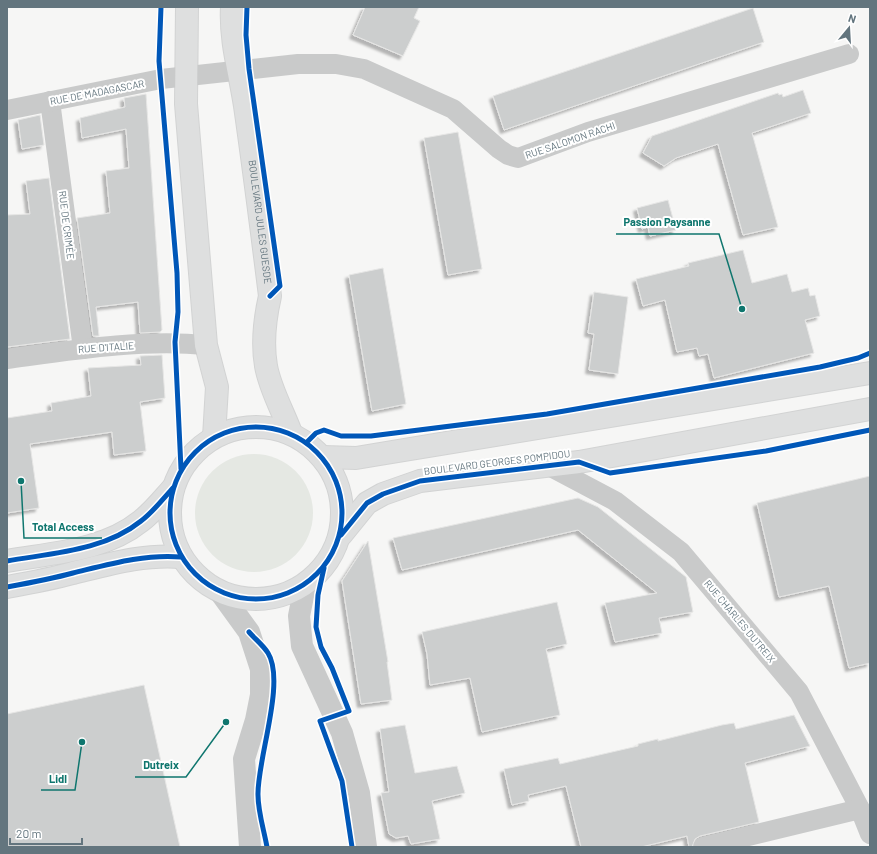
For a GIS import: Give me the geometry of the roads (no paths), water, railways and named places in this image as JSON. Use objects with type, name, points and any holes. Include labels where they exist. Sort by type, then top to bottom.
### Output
[{"type":"main road","points":[[187,7],[186,104],[206,345],[217,387],[214,437]]},
{"type":"main road","name":"BOULEVARD JULES GUESDE","points":[[232,7],[231,18],[237,70],[244,103],[270,296],[266,314],[266,367],[290,433]]},
{"type":"main road","points":[[323,457],[350,458],[380,454],[870,373]]},
{"type":"main road","name":"BOULEVARD GEORGES POMPIDOU","points":[[341,535],[367,503],[383,494],[420,481],[579,462],[870,409]]},
{"type":"main road","name":"BOULEVARD GEORGES POMPIDOU","points":[[265,427],[290,433],[307,442],[323,457],[334,474],[341,494],[344,514],[341,535],[334,552],[324,568],[304,586],[285,595],[263,600],[241,599],[220,592],[204,583],[192,571],[181,557],[172,535],[169,512],[173,488],[181,469],[196,451],[214,437],[239,428],[265,427]]},
{"type":"main road","name":"BOULEVARD GEORGES POMPIDOU","points":[[7,561],[88,547],[114,538],[141,522],[173,488]]},
{"type":"main road","points":[[7,587],[49,579],[135,558],[159,555],[181,557]]},
{"type":"street","name":"RUE SALOMON RACHI","points":[[186,76],[298,64],[336,64],[364,69],[453,109],[508,156],[518,158],[588,132],[849,54]]},
{"type":"street","name":"RUE DE MADAGASCAR","points":[[7,110],[161,79],[186,76]]},
{"type":"street","name":"RUE DE CRIMÉE","points":[[50,101],[83,349]]},
{"type":"street","name":"RUE D'ITALIE","points":[[7,358],[83,349],[175,342],[206,345]]},
{"type":"street","name":"RUE CHARLES DUTREIX","points":[[547,465],[615,501],[681,552],[799,692],[860,809],[870,834]]},
{"type":"street","points":[[304,586],[299,616],[302,646],[342,733],[359,793],[366,847]]},
{"type":"street","points":[[220,592],[249,632],[261,669],[261,694],[256,720],[244,759],[250,847]]},
{"type":"street","points":[[703,847],[860,809]]},
{"type":"place","name":"Passion Paysanne","points":[[742,309]]},
{"type":"place","name":"Total Access","points":[[21,481]]},
{"type":"place","name":"Dutreix","points":[[226,722]]},
{"type":"place","name":"Lidl","points":[[82,742]]}]
